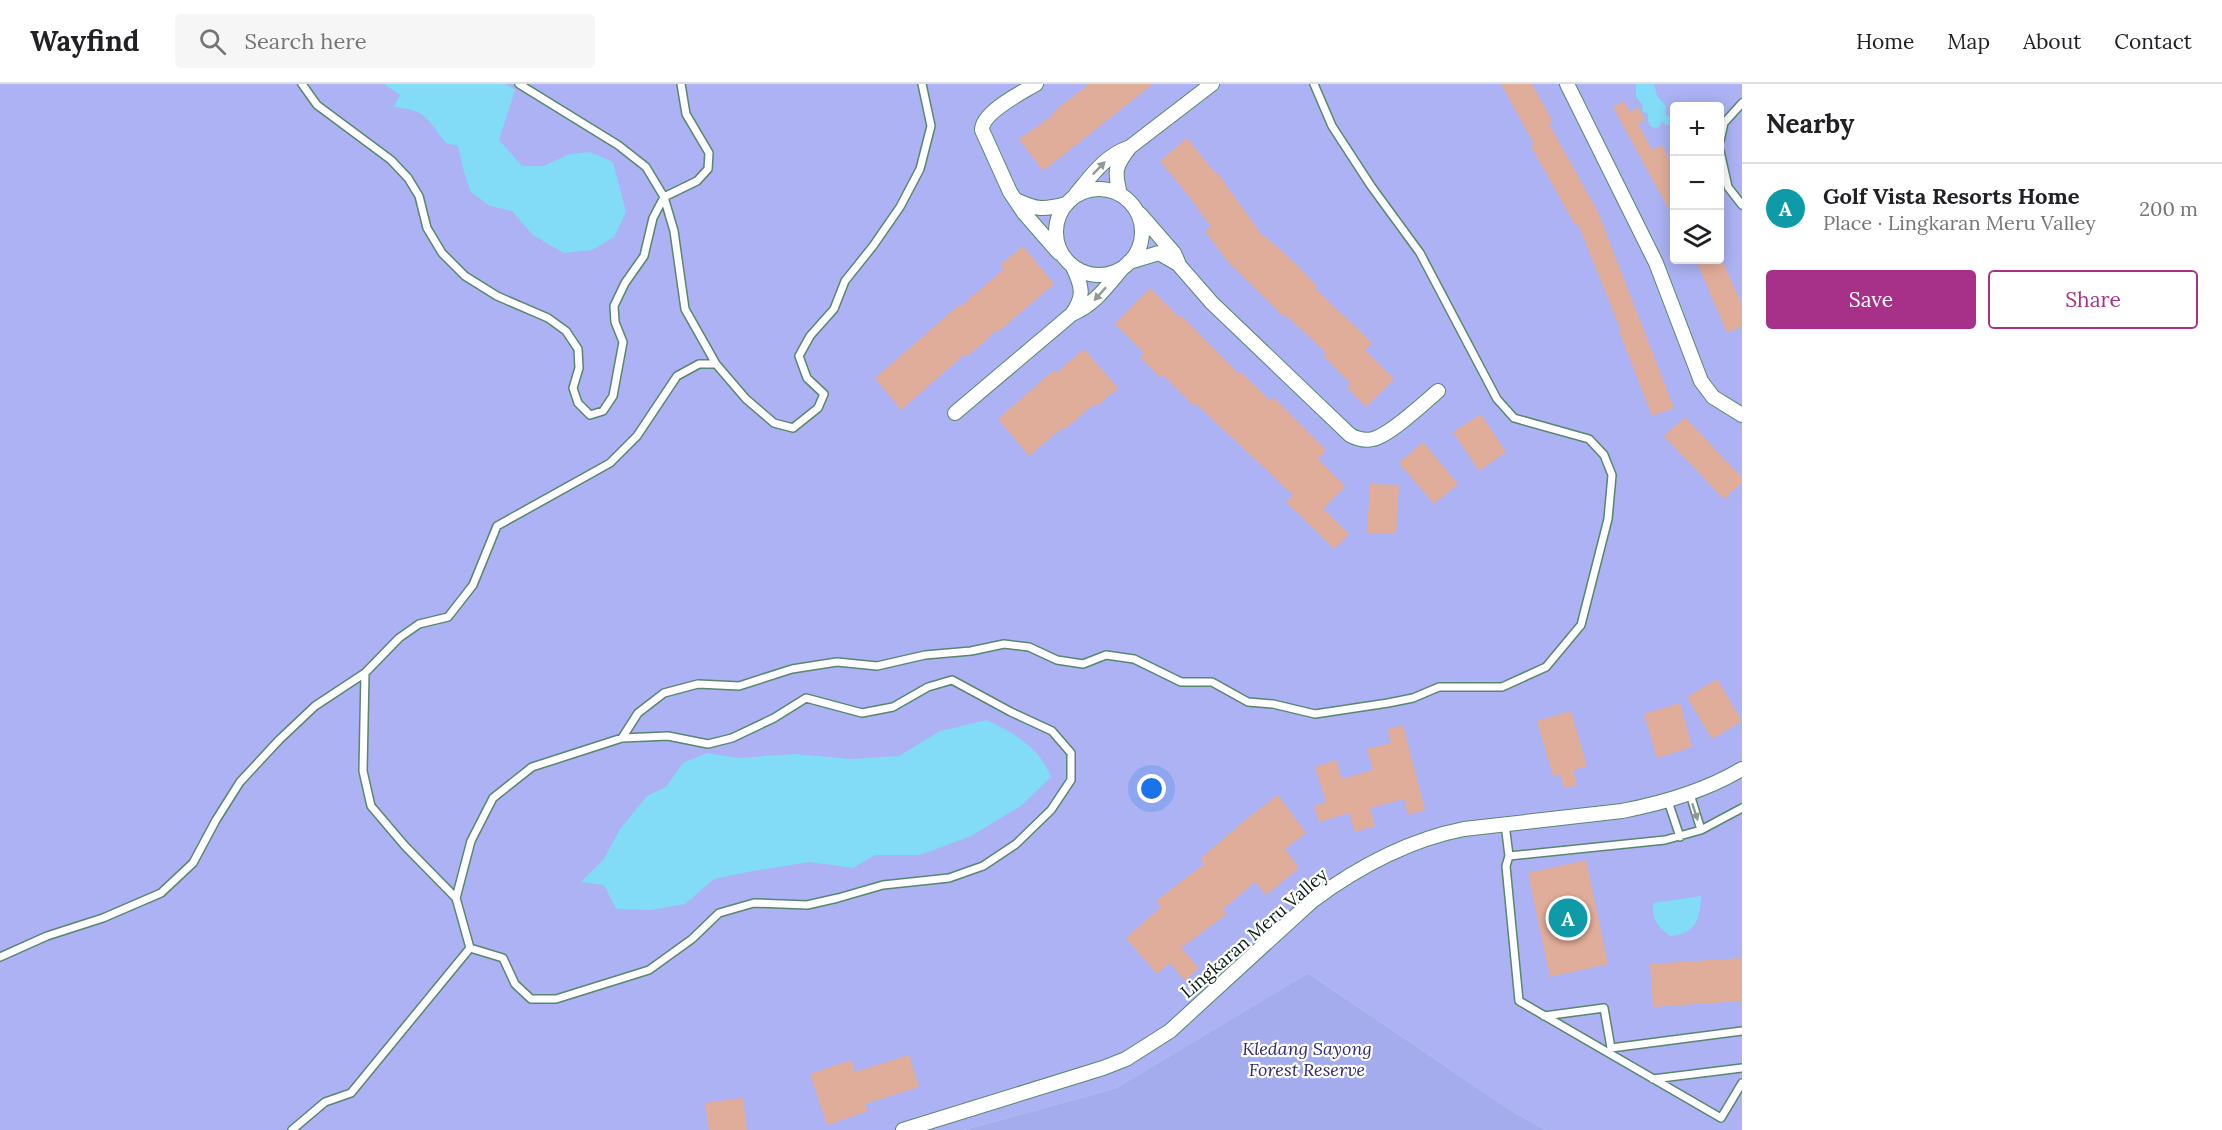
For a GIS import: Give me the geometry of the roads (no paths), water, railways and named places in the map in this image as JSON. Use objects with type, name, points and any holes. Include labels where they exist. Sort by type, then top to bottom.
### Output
[{"type":"street","points":[[1021,84],[986,118],[982,130],[1004,180],[1024,213],[1069,263],[1093,275],[1104,275],[1159,253],[1178,264],[1212,303],[1350,435],[1365,440],[1375,439],[1385,434],[1438,392]]},
{"type":"street","points":[[999,107],[1036,84]]},
{"type":"street","points":[[1120,194],[1116,172],[1130,147],[1212,84]]},
{"type":"street","points":[[1567,84],[1656,263],[1701,381],[1713,397],[1742,415]]},
{"type":"street","points":[[955,413],[1072,314],[1079,304],[1082,291],[1056,237],[1056,225],[1070,200],[1101,164],[1119,150],[1130,147]]},
{"type":"street","points":[[1016,200],[1030,207],[1046,210],[1085,191],[1109,190],[1120,194],[1174,253],[1178,264]]},
{"type":"street","points":[[1072,314],[1095,300],[1137,253],[1141,242],[1140,219],[1136,209]]},
{"type":"street","name":"Lingkaran Meru Valley","points":[[903,1130],[1126,1059],[1170,1031],[1312,902],[1360,868],[1414,843],[1439,834],[1622,811],[1668,801],[1711,786],[1742,769]]},
{"type":"lane","points":[[302,84],[317,105],[391,160],[408,178],[419,196],[427,228],[442,253],[465,276],[497,296],[549,318],[566,331],[578,349],[579,368],[573,388],[578,403],[590,415],[603,411],[612,396],[623,342],[615,322],[614,306],[625,283],[644,256],[653,218],[664,197],[698,181],[708,169],[709,153],[686,114],[681,84]]},
{"type":"lane","points":[[519,84],[618,145],[646,167],[664,197],[674,231],[685,309],[716,363],[746,399],[774,423],[793,428],[818,408],[824,394],[807,378],[799,356],[810,336],[834,309],[845,281],[900,207],[920,169],[931,126],[922,84]]},
{"type":"lane","points":[[622,738],[638,713],[664,693],[698,684],[739,686],[792,669],[837,662],[877,666],[925,655],[971,651],[1004,644],[1029,647],[1057,660],[1083,664],[1106,655],[1134,659],[1181,682],[1212,682],[1248,702],[1273,704],[1315,714],[1413,698],[1439,687],[1502,687],[1546,667],[1581,625],[1608,519],[1612,475],[1604,455],[1590,439],[1514,418],[1497,399],[1420,253],[1371,186],[1332,126],[1314,84]]},
{"type":"lane","points":[[1724,123],[1742,103]]},
{"type":"lane","points":[[1720,156],[1728,187],[1742,205]]},
{"type":"lane","points":[[0,957],[47,936],[103,918],[161,893],[193,862],[216,819],[240,782],[271,748],[315,706],[365,673],[399,638],[419,624],[448,617],[472,585],[497,526],[610,463],[637,436],[677,376],[699,364],[716,363]]},
{"type":"lane","points":[[365,673],[363,771],[371,806],[405,846],[456,898],[470,948]]},
{"type":"lane","points":[[456,898],[471,841],[493,798],[532,767],[622,738],[668,736],[708,744],[732,738],[774,718],[806,698],[862,713],[893,707],[928,687],[952,680],[1052,731],[1071,753],[1071,780],[1051,810],[1016,844],[983,866],[949,878],[883,885],[807,905],[754,903],[718,913],[692,939],[649,970],[556,999],[531,999],[515,984],[503,958],[470,948]]},
{"type":"lane","points":[[1689,794],[1701,830]]},
{"type":"lane","points":[[1668,801],[1680,837]]},
{"type":"lane","points":[[1509,856],[1680,837],[1701,830],[1742,808]]},
{"type":"lane","points":[[1505,824],[1509,856],[1506,866],[1519,1001],[1610,1051],[1721,1118],[1742,1083]]},
{"type":"lane","points":[[292,1130],[325,1102],[351,1093],[470,948]]},
{"type":"lane","points":[[1544,1016],[1605,1008],[1610,1051]]},
{"type":"lane","points":[[1610,1051],[1742,1031]]},
{"type":"lane","points":[[1653,1079],[1742,1068]]},
{"type":"place","name":"Golf Vista Resorts Home","points":[[1568,918]]},
{"type":"park label","name":"Kledang Sayong Forest Reserve","points":[[1307,1058]]}]
